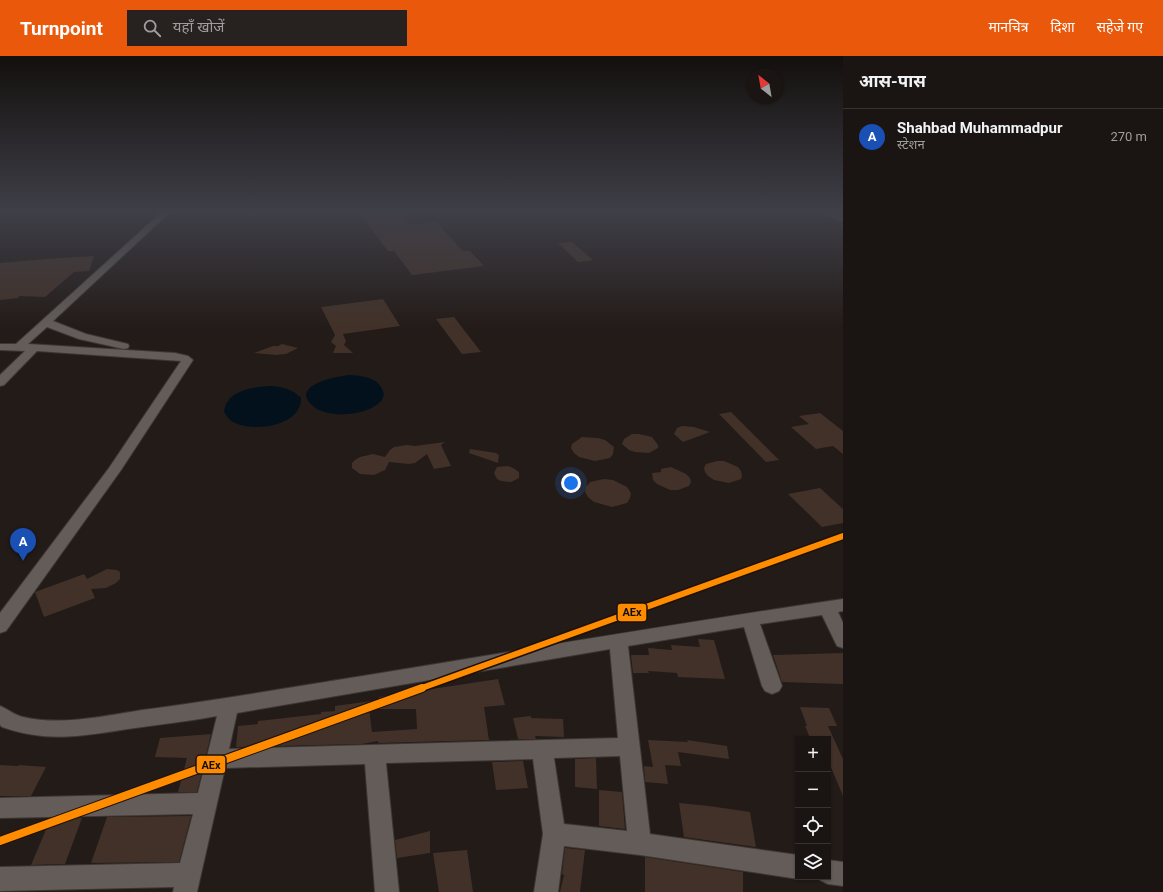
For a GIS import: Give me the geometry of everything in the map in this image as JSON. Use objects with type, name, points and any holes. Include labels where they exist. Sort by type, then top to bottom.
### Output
[{"type":"street","points":[[19,347],[124,250]]},
{"type":"street","points":[[45,322],[83,337],[129,348],[133,354]]},
{"type":"street","points":[[0,347],[36,347],[182,357],[187,360],[114,470],[0,626]]},
{"type":"street","points":[[0,382],[36,347]]},
{"type":"street","points":[[0,714],[9,721],[24,726],[54,729],[78,728],[229,706],[835,606],[843,641]]},
{"type":"street","points":[[750,619],[772,686]]},
{"type":"street","points":[[618,641],[640,844]]},
{"type":"street","points":[[0,879],[187,884],[229,706]]},
{"type":"street","points":[[216,759],[630,747]]},
{"type":"street","points":[[542,749],[554,834],[546,892]]},
{"type":"street","points":[[375,754],[387,892]]},
{"type":"street","points":[[0,808],[206,803]]},
{"type":"street","points":[[554,834],[640,844],[795,867]]},
{"type":"street","points":[[831,872],[843,874]]},
{"type":"water","points":[[350,375],[367,377],[376,381],[380,385],[384,395],[381,401],[374,407],[357,413],[337,414],[319,410],[307,399],[307,392],[311,387],[318,383],[335,377]]},
{"type":"water","points":[[271,386],[287,389],[294,392],[301,398],[299,408],[293,416],[273,425],[249,427],[230,420],[224,412],[226,405],[235,394],[256,387]]},
{"type":"building","points":[[387,250],[470,251],[484,266],[412,275],[394,251]]},
{"type":"building","points":[[565,250],[581,250],[593,260],[578,262]]},
{"type":"building","points":[[94,256],[89,271],[74,272],[45,297],[19,296],[18,298],[0,300],[0,263]]},
{"type":"building","points":[[383,299],[400,326],[343,334],[346,341],[344,345],[353,353],[333,353],[336,346],[331,342],[335,335],[321,307]]},
{"type":"building","points":[[454,317],[481,352],[462,354],[436,319]]},
{"type":"building","points":[[282,344],[298,348],[286,354],[276,355],[254,353],[273,346]]},
{"type":"building","points":[[731,412],[779,460],[766,462],[719,414]]},
{"type":"building","points":[[820,413],[843,431],[843,454],[833,446],[816,449],[791,427],[809,424],[799,416]]},
{"type":"building","points":[[682,426],[694,427],[710,432],[683,442],[674,434],[677,428]]},
{"type":"building","points":[[632,434],[652,437],[658,445],[658,448],[649,453],[629,450],[622,444],[624,439]]},
{"type":"building","points":[[582,437],[605,440],[614,447],[613,454],[610,458],[595,461],[579,457],[571,448],[572,444]]},
{"type":"building","points":[[445,442],[441,445],[451,466],[434,469],[427,454],[415,463],[409,464],[389,462],[385,470],[374,475],[360,474],[352,468],[352,463],[360,457],[373,454],[385,457],[394,447]]},
{"type":"building","points":[[470,449],[496,453],[499,455],[498,463],[469,453]]},
{"type":"building","points":[[724,461],[738,467],[741,471],[741,479],[729,483],[714,480],[708,476],[704,468],[706,464]]},
{"type":"building","points":[[508,466],[519,472],[519,478],[511,482],[497,479],[494,473],[497,467]]},
{"type":"building","points":[[671,467],[686,474],[690,478],[691,482],[689,486],[678,490],[670,490],[657,484],[653,480],[652,473],[661,472],[661,469]]},
{"type":"building","points":[[604,479],[613,480],[627,487],[631,493],[627,503],[612,507],[594,502],[588,497],[585,492],[586,487],[590,482]]},
{"type":"building","points":[[820,488],[843,509],[843,523],[822,527],[788,494]]},
{"type":"building","points":[[107,569],[117,570],[120,572],[120,579],[116,583],[106,588],[91,589],[95,598],[44,617],[35,592],[84,574],[87,579]]},
{"type":"building","points":[[698,639],[714,640],[725,679],[678,677],[677,673],[648,671],[649,673],[633,673],[631,655],[649,655],[648,648],[672,650],[671,645],[700,647]]},
{"type":"building","points":[[843,653],[843,684],[782,682],[773,655]]},
{"type":"building","points":[[498,679],[505,705],[484,707],[489,740],[378,743],[378,741],[362,744],[236,747],[238,726],[258,724],[258,721],[321,714],[321,712],[335,711],[335,706],[379,700],[379,697]],"holes":[[[369,709],[416,709],[417,729],[372,732]]]},
{"type":"building","points":[[800,707],[829,708],[837,726],[828,726],[843,759],[843,796],[831,767],[831,736],[809,736],[805,726],[807,726]]},
{"type":"building","points":[[531,716],[531,718],[563,719],[564,737],[535,736],[536,739],[518,739],[513,718]]},
{"type":"building","points":[[211,734],[197,792],[178,792],[187,758],[155,757],[160,738]]},
{"type":"building","points":[[648,740],[688,742],[687,740],[727,746],[729,759],[678,752],[681,766],[665,765],[668,784],[645,782],[644,766],[653,767]]},
{"type":"building","points":[[596,758],[597,789],[575,787],[575,759]]},
{"type":"building","points":[[523,761],[528,788],[496,790],[492,762]]},
{"type":"building","points":[[0,765],[46,767],[31,796],[0,796]]},
{"type":"building","points":[[599,790],[622,792],[625,829],[599,826]]},
{"type":"building","points":[[679,803],[750,812],[756,847],[684,837]]},
{"type":"building","points":[[191,816],[179,862],[91,863],[107,817]]},
{"type":"building","points":[[51,818],[82,818],[65,864],[31,865]]},
{"type":"building","points":[[430,831],[430,853],[397,858],[395,840]]},
{"type":"building","points":[[565,848],[585,850],[580,892],[560,892],[564,875],[562,874]]},
{"type":"building","points":[[467,850],[473,892],[439,892],[433,853]]},
{"type":"building","points":[[645,857],[743,872],[743,892],[645,892]]},
{"type":"transit line","name":"AEx","points":[[0,841],[843,536]]},
{"type":"place","name":"Shahbad Muhammadpur","points":[[23,561]]}]
